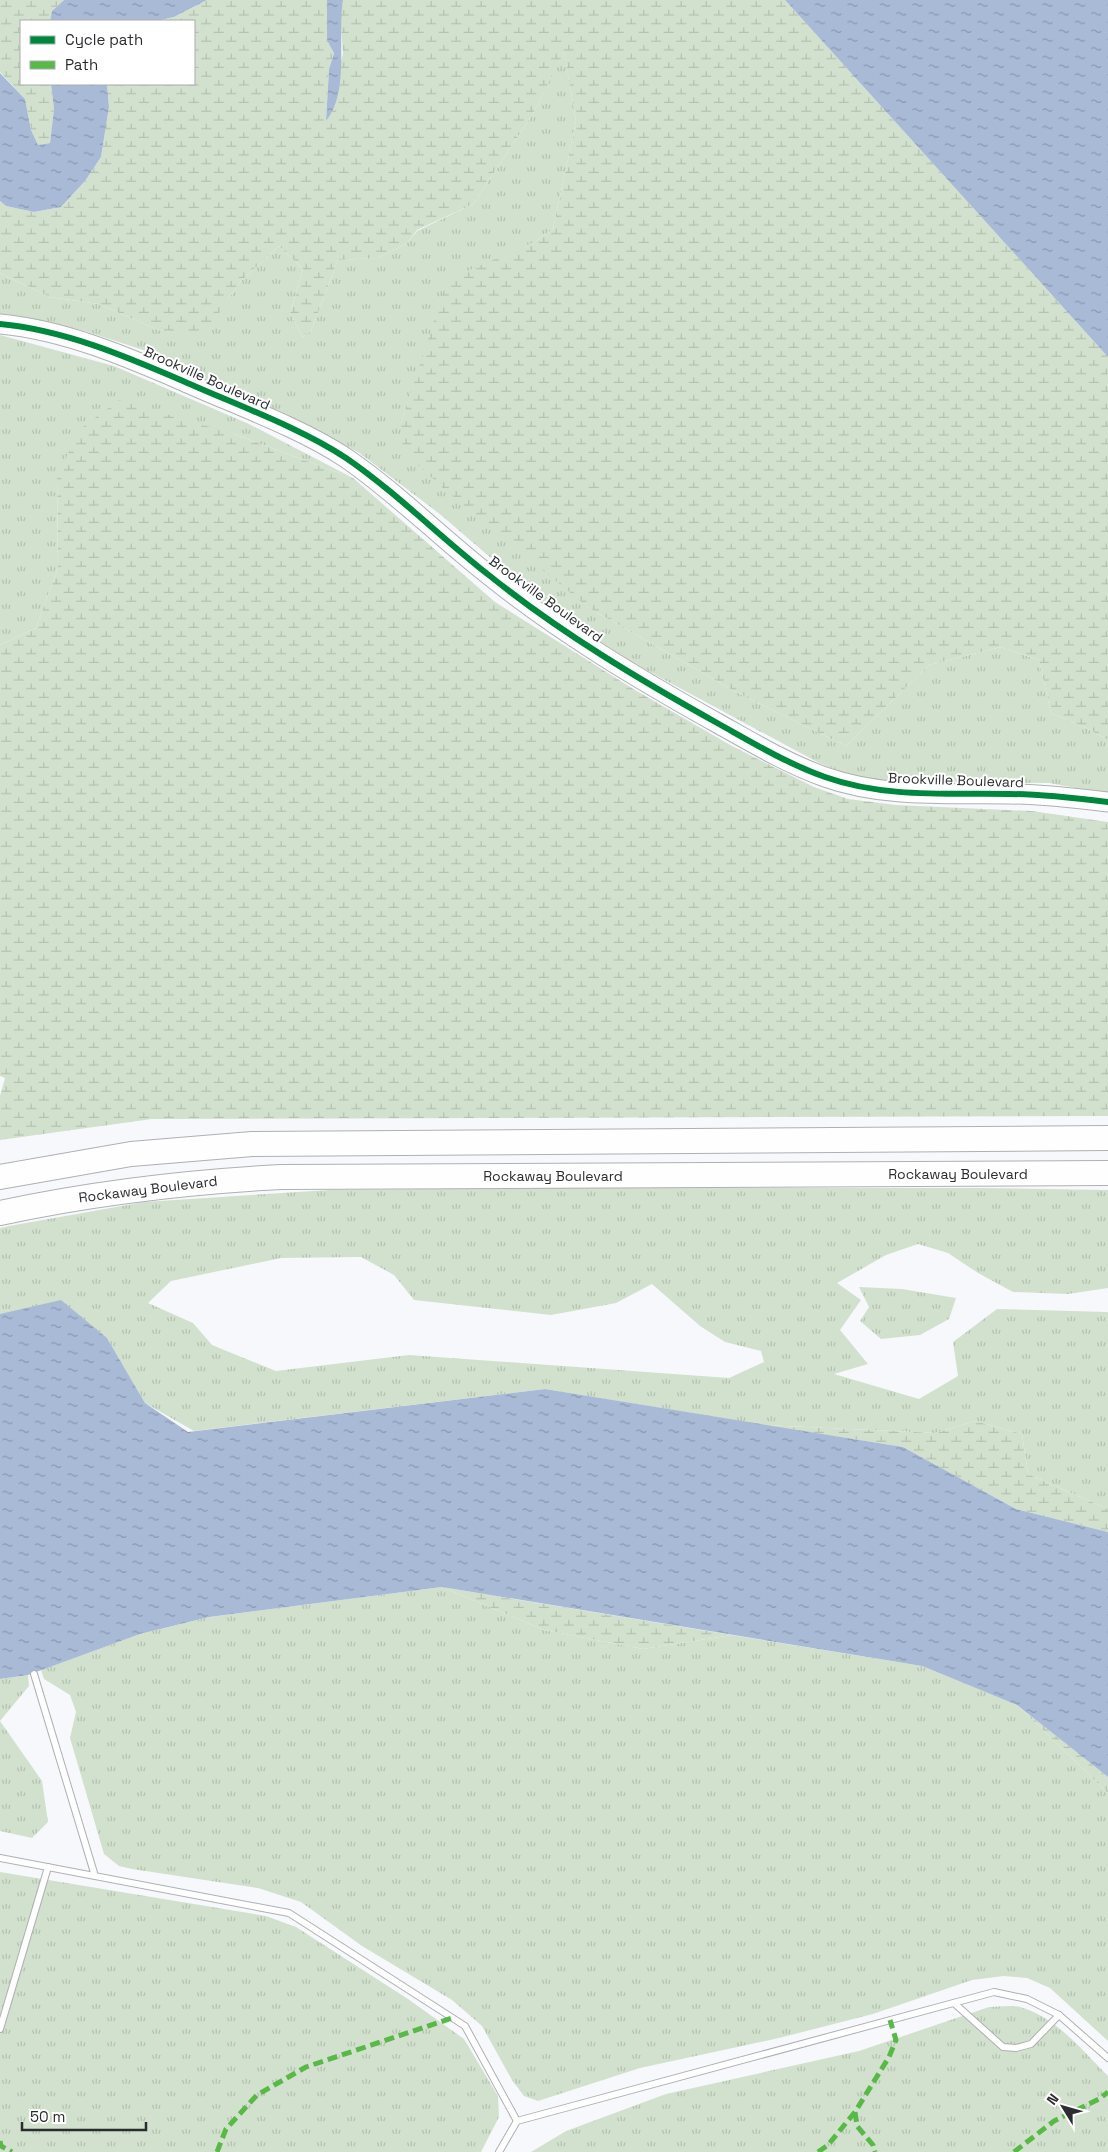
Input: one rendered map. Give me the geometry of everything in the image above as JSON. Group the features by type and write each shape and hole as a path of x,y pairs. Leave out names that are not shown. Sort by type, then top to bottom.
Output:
{"highway":[{"path":"0,1177 138,1153 252,1144 1108,1138"},
{"name":"Rockaway Boulevard","path":"0,1213 126,1190 201,1182 282,1177 1108,1173"}],"street":[{"name":"Brookville Boulevard","path":"0,324 64,336 127,356 301,434 344,457 390,491 489,576 630,674 781,757 817,774 850,785 898,794 1014,794 1108,802"}],"lane":[{"path":"34,1674 95,1876"},
{"path":"0,1858 288,1913 465,2026 517,2121"},
{"path":"0,2029 48,1867"},
{"path":"499,2152 517,2121 994,1992 1027,1999 1059,2015 1108,2058"},
{"path":"954,2003 1003,2047 1016,2048 1031,2044 1059,2015"}],"green space":[{"path":"0,0 64,0 52,11 50,20 20,20 20,85 51,85 54,109 50,143 38,145 31,130 25,99 0,72"},
{"path":"207,0 327,0 327,39 334,52 329,69 326,121 343,53 340,17 343,0 785,0 1108,357 1108,740 1051,713 1039,660 1001,647 929,665 846,746 736,692 589,608 444,489 403,451 401,423 447,280 536,241 553,229 576,121 564,52 534,112 473,204 417,230 406,244 377,258 338,260 311,331 303,337 290,313 303,269 279,246 240,282 203,337 158,330 99,304 50,297 0,273 0,201 6,206 34,212 61,207 85,181 101,157 109,107 107,85 195,85 195,20 160,20 174,17"},
{"path":"564,51 576,121 553,229 536,241 420,366 401,423 589,608 736,692 846,746 929,665 1001,647 1039,660 1051,713 1108,740 1108,794 1049,783 913,782 861,779 819,763 635,664 582,630 536,597 441,515 358,452 149,352 85,331 26,318 0,315 0,273 50,297 99,304 158,330 203,336 240,282 279,246 303,269 290,313 303,337 311,331 338,260 377,258 406,244 417,231 473,204 534,112"},
{"path":"0,335 114,366 249,424 353,478 234,434 57,477 58,568 36,628 0,645"},
{"path":"119,400 234,434 353,478 495,602 635,690 732,746 814,787 848,799 896,805 1032,811 1108,822 1108,1116 152,1119 0,1140 0,1096 5,1078 0,1076 0,645 36,628 58,568 57,477 79,430"},
{"path":"979,1188 1108,1190 1108,1288 1068,1294 1013,1292 978,1273 948,1253 918,1244 886,1255 837,1283 861,1300 840,1330 868,1364 834,1374 919,1399 958,1376 953,1342 997,1309 1108,1312 1108,1509 1028,1474 1022,1434 975,1421 935,1433 764,1425 545,1389 194,1431 145,1403 107,1338 0,1314 0,1228 144,1202 329,1190","holes":["361,1257 394,1275 414,1300 551,1315 616,1303 652,1284 700,1326 725,1342 761,1351 764,1362 729,1378 409,1355 276,1371 212,1345 193,1323 148,1303 171,1281 281,1258"]},
{"path":"859,1287 902,1289 956,1298 949,1319 920,1335 881,1339 860,1321 869,1307"},
{"path":"975,1421 1022,1434 1028,1474 1108,1509 1108,1532 1016,1509 903,1447 764,1425 935,1433"},
{"path":"442,1587 544,1630 643,1649 732,1635 922,1666 1017,1705 1108,1793 1108,2041 1050,1988 1027,1978 1004,1976 972,1980 873,2014 779,2038 640,2068 538,2101 524,2096 512,2080 482,2026 452,2000 362,1946 301,1902 258,1888 119,1866 104,1854 70,1738 76,1712 70,1695 44,1679 41,1670 140,1634 209,1617"},
{"path":"442,1587 732,1635 643,1649 544,1630"},
{"path":"28,1675 29,1686 0,1721 0,1679"},
{"path":"1017,1705 1108,1777 1108,1793"},
{"path":"0,1721 42,1781 48,1822 32,1838 0,1831"},
{"path":"0,1872 266,1916 296,1927 408,1999 464,2039 498,2096 499,2117 481,2152 0,2152"},
{"path":"989,2007 1020,2007 1045,2018 1079,2046 1108,2076 1108,2152 531,2152 566,2131 666,2094 859,2051"}],"water":[{"path":"64,0 207,0 174,17 160,20 50,20 52,11"},
{"path":"327,0 343,0 338,95 326,121 329,69 334,53 327,40"},
{"path":"785,0 1108,0 1108,357"},
{"path":"0,73 25,99 31,130 38,145 50,143 54,109 51,85 107,85 109,107 101,157 85,181 61,207 34,212 6,206 0,201"},
{"path":"61,1300 107,1338 145,1403 188,1432 545,1389 903,1447 1016,1509 1108,1532 1108,1777 1017,1705 922,1666 442,1587 209,1617 140,1634 28,1675 0,1679 0,1314"}],"marked path":[{"path":"217,2152 226,2129 257,2095 306,2067 452,2018"},
{"path":"818,2152 828,2145 855,2112 889,2057 896,2040 890,2020"},
{"path":"1014,2152 1054,2121 1099,2099 1108,2092"},
{"path":"855,2112 857,2126 873,2145 875,2152"},
{"path":"0,2141 1,2146 12,2152"}],"cycle path":[{"path":"0,324 47,332 94,345 266,416 328,447 365,472 490,576 545,617 602,655 660,690 784,760 847,784 893,791 939,794 1034,795 1108,802"}]}
